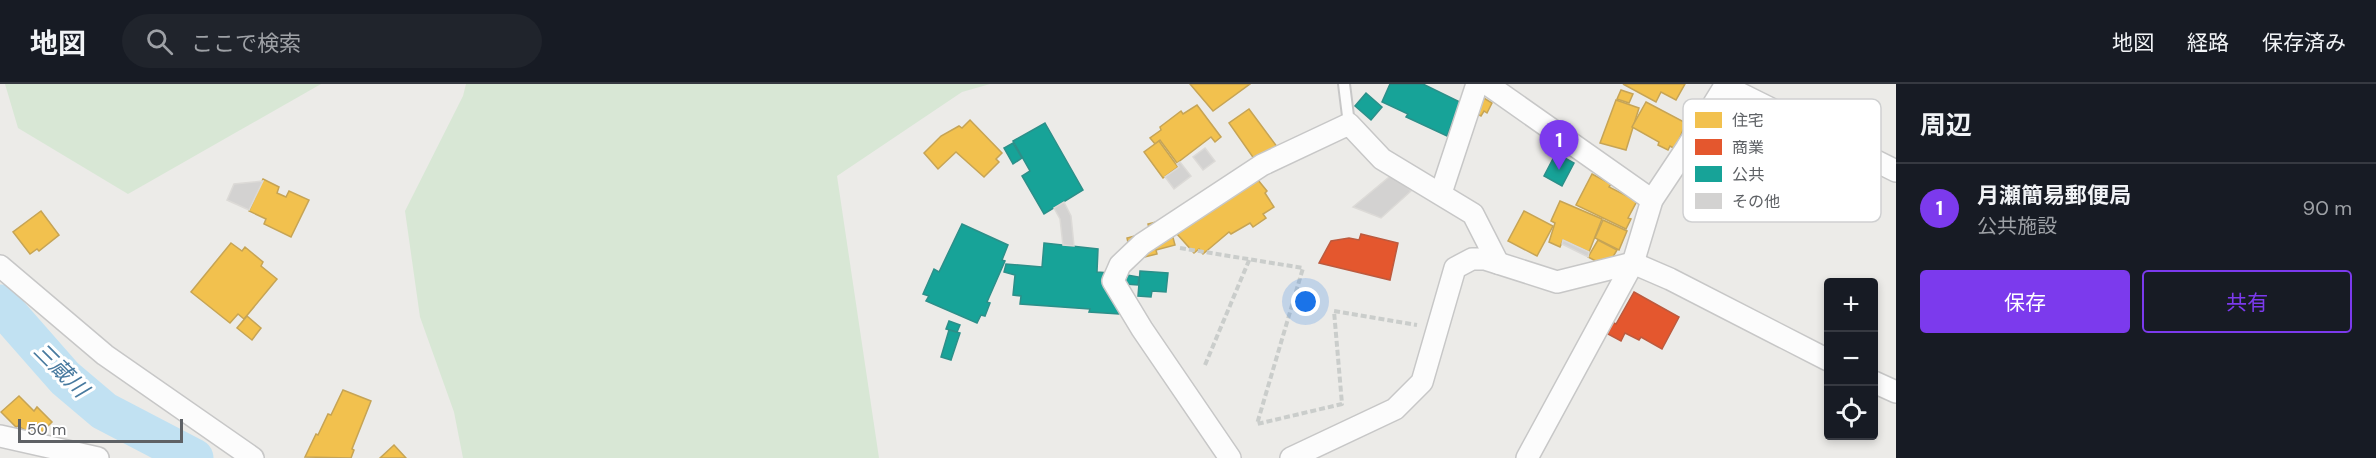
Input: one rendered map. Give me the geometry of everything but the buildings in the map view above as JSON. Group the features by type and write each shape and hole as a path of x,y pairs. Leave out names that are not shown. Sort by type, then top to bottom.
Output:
{"street":[{"path":"1441,193 1477,84"},
{"path":"1487,84 1652,200"},
{"path":"1716,99 1725,85 1753,99"},
{"path":"1230,458 1142,329 1113,281 1120,265 1142,244 1262,165 1349,124 1382,159 1473,214 1498,263"},
{"path":"1527,458 1633,263 1652,200 1683,151"},
{"path":"1881,163 1896,171"},
{"path":"1291,458 1395,410 1422,382 1455,268 1472,259 1498,263 1557,282 1633,263 1670,279 1824,358"},
{"path":"0,266 105,355 253,458"},
{"path":"1878,384 1896,392"},
{"path":"0,436 98,458"}],"lane":[{"path":"1344,84 1349,124"}],"path":[{"path":"1180,248 1303,268 1257,424 1342,404 1334,311 1421,326"},
{"path":"1204,365 1250,258"}],"green space":[{"path":"5,84 321,84 128,194 18,128"},
{"path":"466,84 990,84 962,92 837,176 879,458 463,458 454,412 420,317 405,211 463,96"}],"waterway":[{"name":"三蔵川","path":"0,304 65,378 104,411 194,458"}],"place":[{"name":"月瀬簡易郵便局","path":"1559,170"}]}
